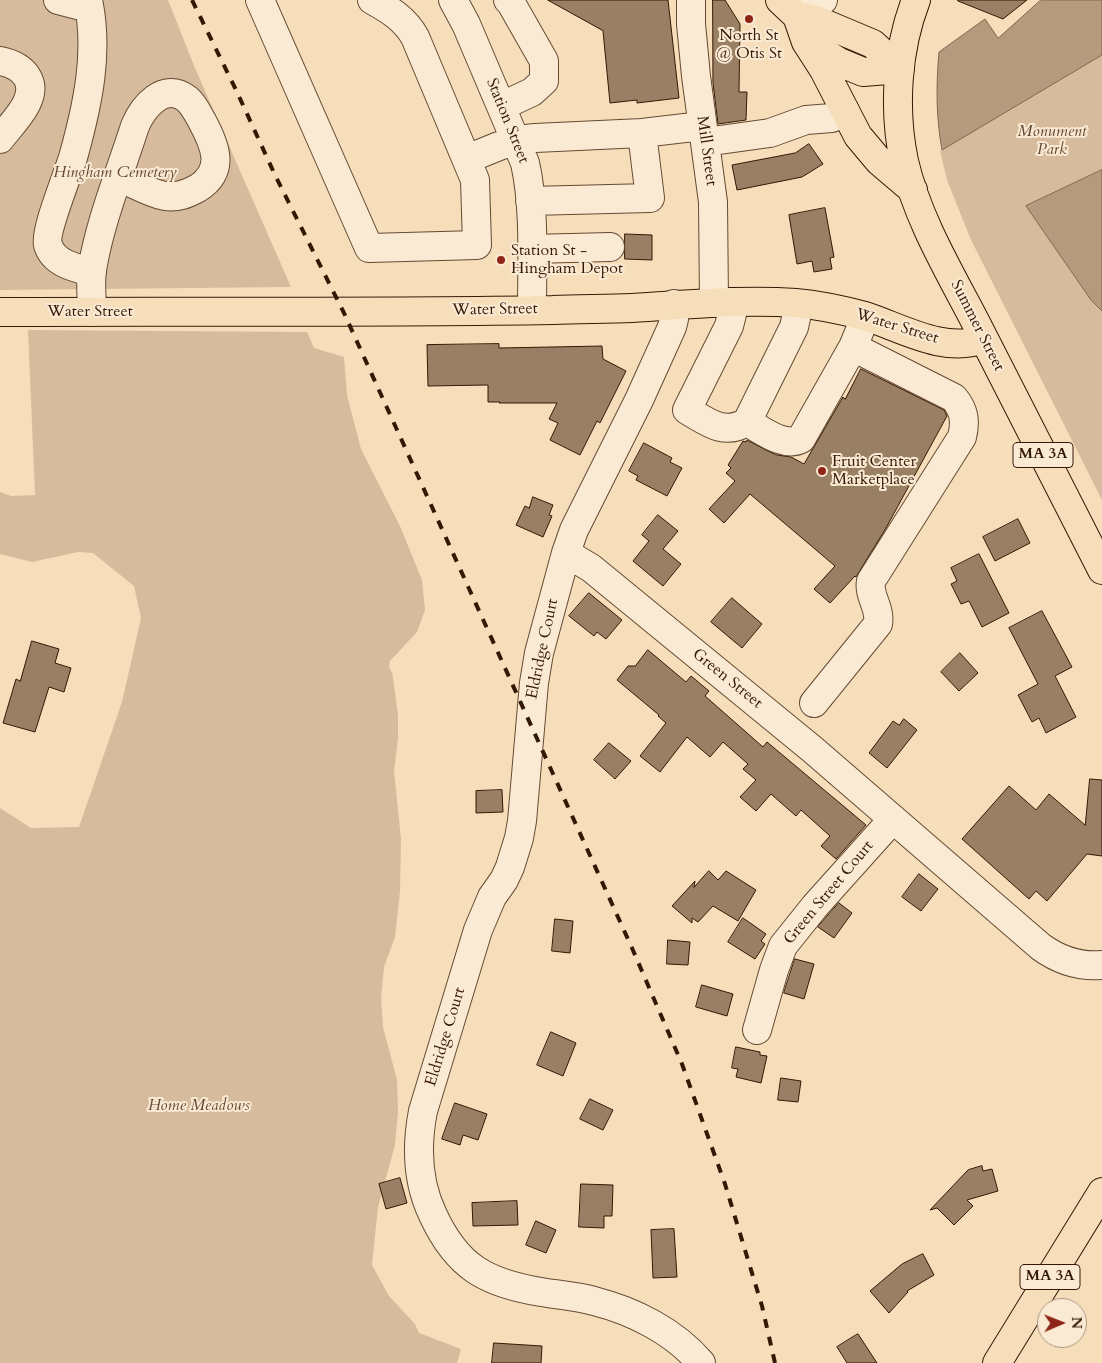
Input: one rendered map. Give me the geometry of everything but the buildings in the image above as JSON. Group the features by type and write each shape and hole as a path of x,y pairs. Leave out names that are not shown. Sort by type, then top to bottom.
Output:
{"main road":[{"name":"MA 3A","path":"900,69 908,25 916,0"},
{"path":"789,8 858,136 879,161 913,190"},
{"path":"789,8 873,44 900,69"},
{"path":"806,42 839,62 863,72 900,69"},
{"name":"Summer Street","path":"900,69 898,111 901,140 904,161 913,190 937,247 1102,570"},
{"name":"Water Street","path":"0,312 344,313 633,308 723,302 800,304 825,307 864,316 941,342 964,344 984,339"},
{"name":"MA 3A","path":"997,1363 1102,1192"}],"street":[{"path":"58,0 88,4 93,36 93,63 87,100 74,155 50,224 48,237 51,250 60,261 92,272"},
{"path":"260,0 369,248 477,245 475,180 467,159 413,33 399,16 372,0"},
{"name":"Station Street","path":"454,0 517,140 528,175 532,310"},
{"path":"502,106 532,92 544,81 544,61 508,0"},
{"name":"Mill Street","path":"691,0 692,33 703,134 713,202 723,302 732,314 729,326 687,410 714,426 722,428 739,426 747,422"},
{"path":"789,8 823,0"},
{"path":"0,61 9,63 25,74 31,86 31,91 27,103 0,138"},
{"path":"467,159 517,140 642,134 770,133 806,120 832,118 845,112"},
{"path":"530,201 650,198 642,134"},
{"path":"92,312 92,272 98,244 119,177"},
{"path":"531,249 610,247"},
{"path":"566,553 574,530 639,400 672,327 674,304"},
{"path":"800,304 794,328 747,422 783,440 796,441 801,438 853,347 864,316"},
{"path":"814,703 878,624 879,613 871,592 871,581 962,436 965,426 961,406 954,398 853,347"},
{"name":"Green Street","path":"566,553 598,574 812,749 1041,947 1068,962 1102,965"},
{"name":"Eldridge Court","path":"566,553 539,653 534,683 519,838 510,867 504,880 492,897 478,930 423,1111 419,1145 420,1178 431,1211 442,1234 457,1256 472,1268 501,1283 523,1289 592,1300 631,1313 683,1345 700,1363"},
{"name":"Green Street Court","path":"757,1030 779,954 787,940 814,906 893,818"}],"green space":[{"name":"Hingham Cemetery","path":"0,0 168,0 195,68 291,287 0,290"},
{"name":"Monument Park","path":"1102,55 1102,170 1027,207 1091,300 1102,311 1102,500 971,240 947,180 940,151"},
{"name":"Home Meadows","path":"28,330 307,332 314,348 344,357 347,395 361,449 400,526 422,580 425,610 417,632 390,661 389,668 392,672 398,715 398,738 394,771 401,839 400,891 395,937 384,967 381,998 383,1027 397,1080 398,1112 395,1145 378,1207 372,1265 389,1296 415,1324 419,1333 461,1349 457,1363 0,1363 0,808 31,828 79,827 122,702 141,618 134,586 93,553 78,552 32,562 0,554 0,492 11,496 35,495"}],"shaded area":[{"path":"1041,0 1102,0 1102,55 942,150 937,101 939,52 985,19 998,38"},
{"path":"1102,170 1102,311 1091,300 1026,206"}],"railway":[{"path":"192,0 275,175 344,313 632,948 682,1064 725,1184 762,1306 775,1363"}],"place":[{"name":"North St @ Otis St","path":"749,19"},
{"name":"Station St - Hingham Depot","path":"501,260"},
{"name":"Fruit Center Marketplace","path":"822,471"}]}
